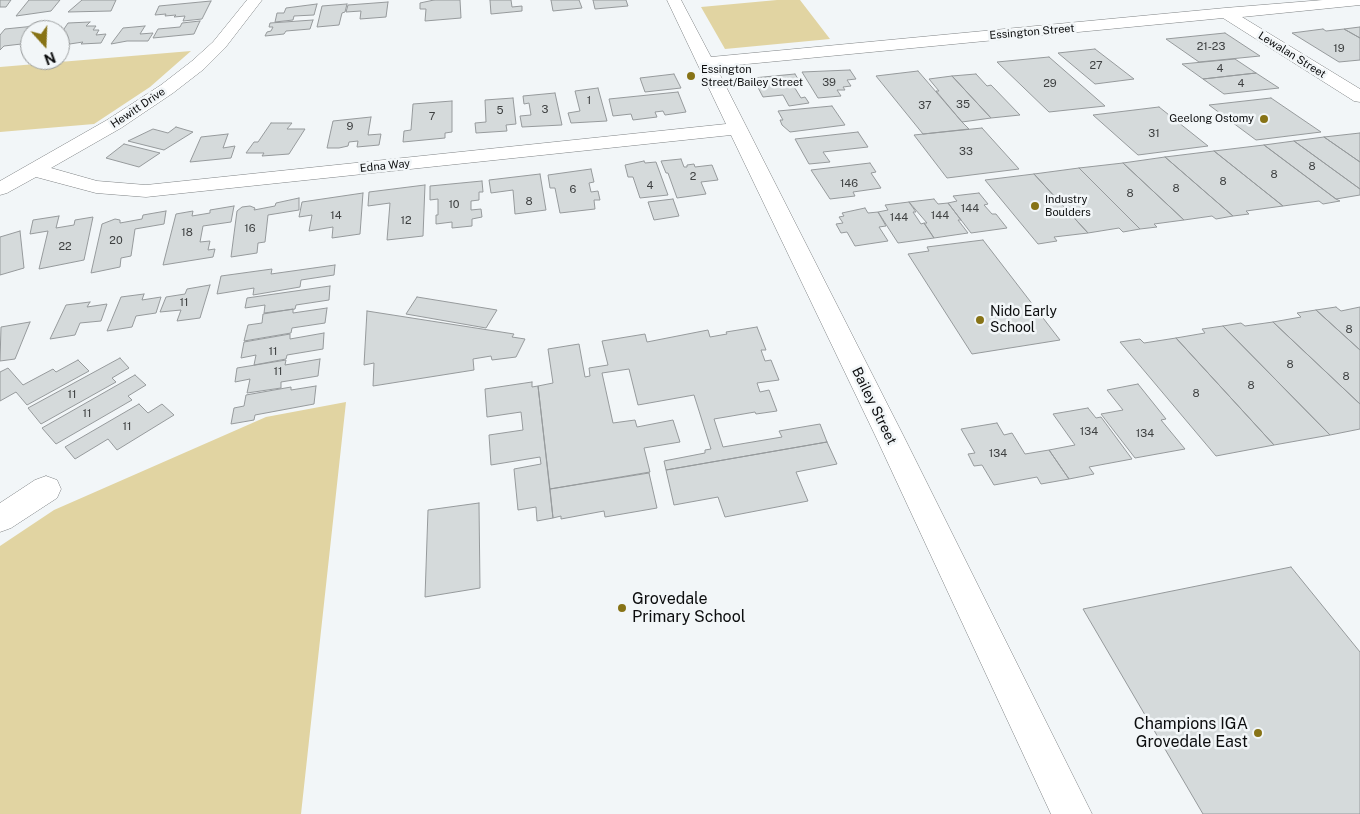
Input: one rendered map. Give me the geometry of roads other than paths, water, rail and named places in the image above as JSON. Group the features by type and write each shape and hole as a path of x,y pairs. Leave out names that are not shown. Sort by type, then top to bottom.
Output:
{"street":[{"name":"Hewitt Drive","path":"0,189 146,104 198,65 241,21 256,0"},
{"name":"Bailey Street","path":"674,0 1072,814"},
{"name":"Essington Street","path":"705,63 1360,1"},
{"name":"Lewalan Street","path":"1225,13 1360,97"},
{"name":"Edna Way","path":"34,170 96,188 146,191 737,129"},
{"path":"0,519 46,489"}],"place":[{"name":"Essington Street/Bailey Street","path":"691,76"},
{"name":"Geelong Ostomy","path":"1264,119"},
{"name":"Industry Boulders","path":"1035,206"},
{"name":"Nido Early School","path":"980,320"},
{"name":"Grovedale Primary School","path":"622,608"},
{"name":"Champions IGA Grovedale East","path":"1258,733"}]}
